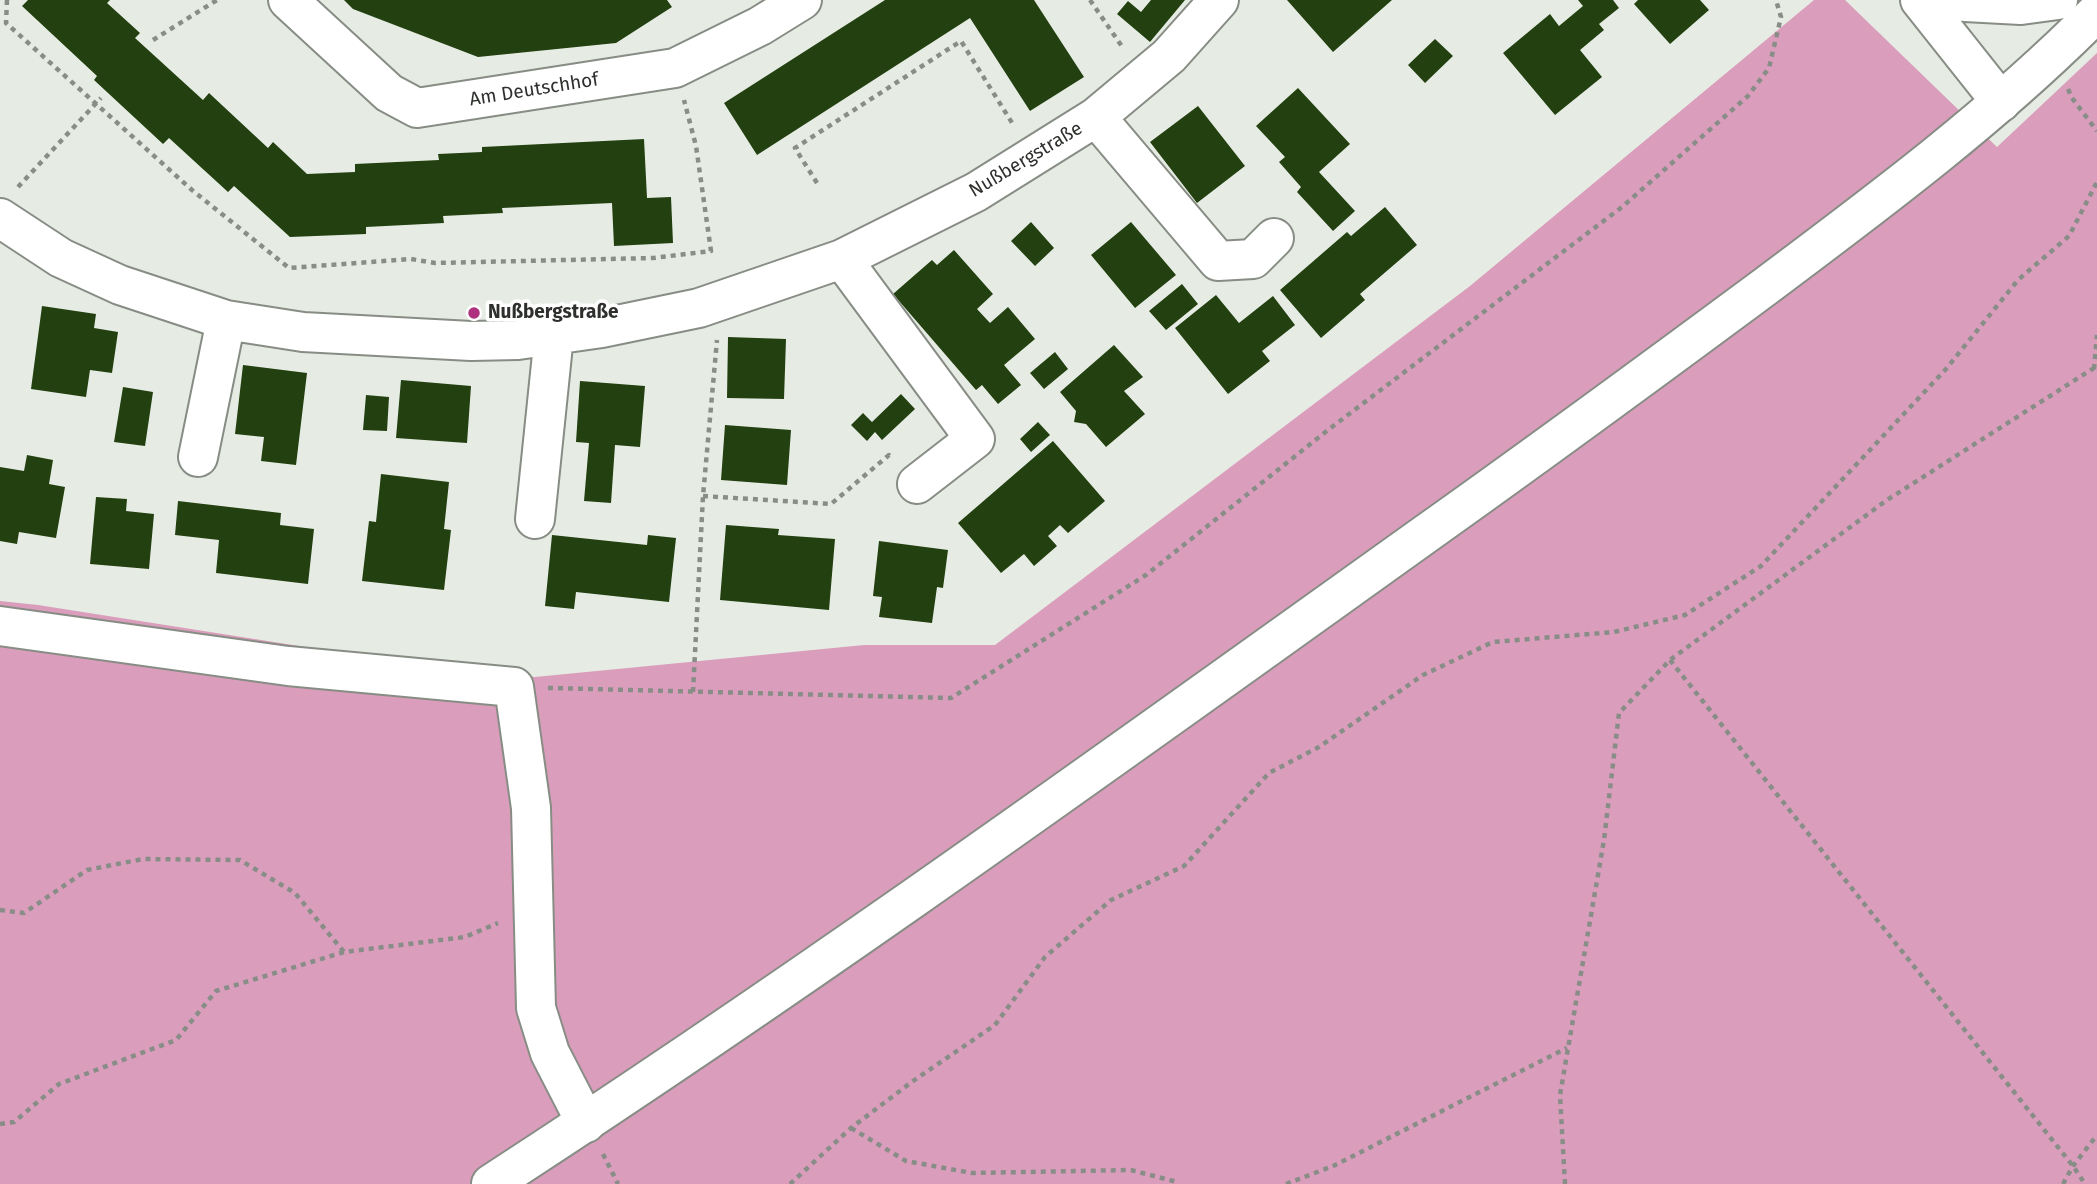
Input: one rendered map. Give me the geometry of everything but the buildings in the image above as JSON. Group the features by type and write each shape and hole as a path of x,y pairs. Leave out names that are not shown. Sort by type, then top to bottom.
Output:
{"street":[{"name":"Am Deutschhof","path":"288,0 390,93 417,108 676,68 760,26 802,0"},
{"name":"Nußbergstraße","path":"5,208 61,258 120,285 226,320 303,332 396,339 506,340 554,335 699,307 842,259 976,192 1096,117 1169,56 1219,0"},
{"path":"1920,0 2001,102"},
{"path":"1961,0 2021,5 2058,0"},
{"path":"491,1184 586,1123 875,926 1500,481 1858,217 2001,102 2097,12"},
{"name":"Nußbergstraße","path":"1096,117 1218,261 1253,258 1274,239"},
{"path":"842,259 975,439 917,484"},
{"path":"198,457 226,320"},
{"path":"535,519 554,335"},
{"path":"0,625 288,666 514,687 531,808 536,1008 550,1053 586,1123"}],"path":[{"path":"7,0 6,23 192,190 289,268 411,259 435,263 653,258 711,251 696,146 676,68"},
{"path":"153,40 217,0"},
{"path":"1090,0 1144,79"},
{"path":"514,687 951,698 1146,575 1328,430 1622,208 1748,96 1769,68 1781,17 1776,0"},
{"path":"817,183 794,148 961,41 1033,157"},
{"path":"5,208 101,98"},
{"path":"2072,98 2097,131"},
{"path":"790,1184 851,1128 913,1081 995,1025 1045,957 1111,900 1184,866 1269,773 1319,747 1423,675 1493,642 1614,632 1685,615 1761,566 1946,369 2018,280 2069,236 2097,182"},
{"path":"693,692 703,496 720,300"},
{"path":"1565,1184 1560,1095 1604,840 1619,713 1670,660 1887,500 2096,368 2097,335"},
{"path":"703,496 831,504 889,455 917,484"},
{"path":"1670,660 2085,1184"},
{"path":"0,910 24,914 87,870 143,859 240,860 295,893 344,952"},
{"path":"0,1124 13,1122 59,1084 176,1040 216,992 344,952 465,937 534,908"},
{"path":"1286,1184 1333,1166 1568,1048"},
{"path":"851,1128 906,1161 971,1173 1131,1170 1178,1184"},
{"path":"2063,1184 2097,1135"}],"shaded area":[{"path":"1814,0 1845,0 1997,147 2097,53 2097,1184 0,1184 0,601 395,661 535,677 864,645 995,645 1470,286"}],"place":[{"name":"Nußbergstraße","path":"474,313"}]}
